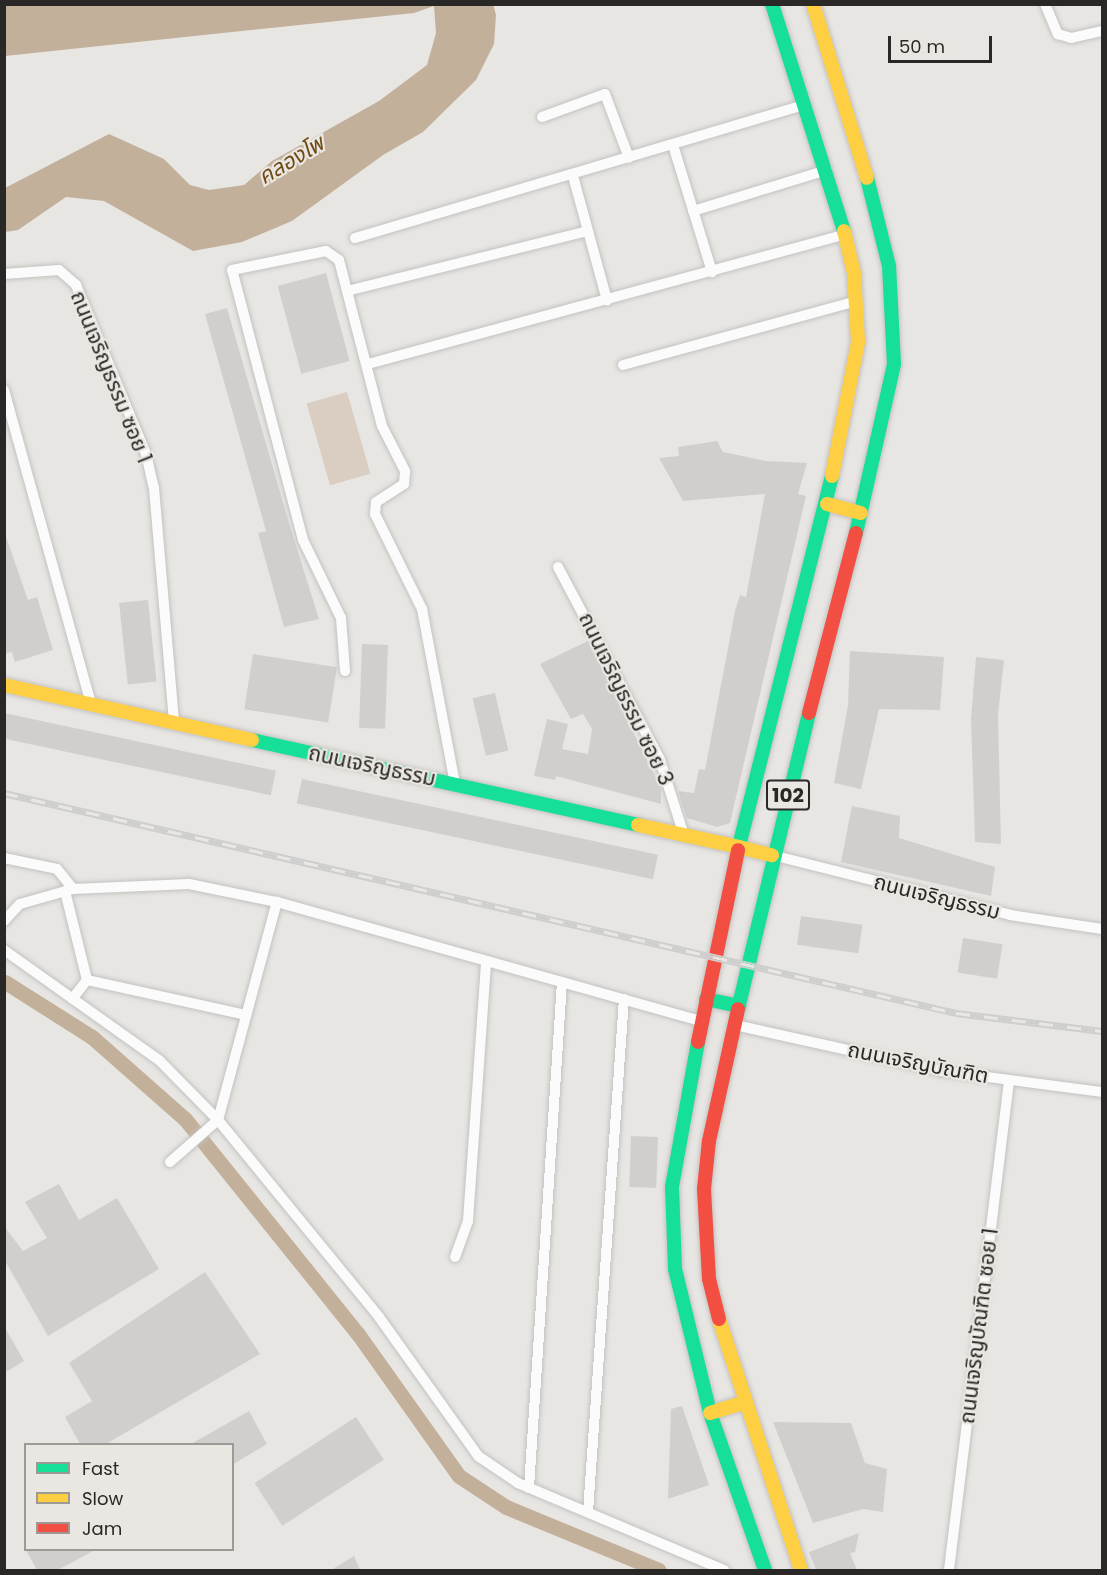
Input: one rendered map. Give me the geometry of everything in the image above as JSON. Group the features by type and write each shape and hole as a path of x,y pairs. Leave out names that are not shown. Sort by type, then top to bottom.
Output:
{"main road":[{"name":"102","path":"765,1570 710,1413 682,1310 672,1236 677,1142 701,1021 739,847 827,504 854,365 857,301 845,234 827,170 772,4"},
{"name":"102","path":"801,1570 743,1403 709,1279 705,1223 708,1141 772,855 888,401 894,318 877,209 813,4"},
{"path":"827,504 861,513"},
{"name":"ถนนเจริญธรรม","path":"4,685 772,855"},
{"path":"706,999 739,1006"},
{"path":"710,1413 743,1403"}],"street":[{"path":"1045,4 1058,34 1071,38 1102,31"},
{"path":"542,117 605,94 629,158"},
{"path":"355,238 573,176 805,105"},
{"path":"673,145 712,272"},
{"path":"693,210 827,170"},
{"path":"573,176 607,300"},
{"path":"347,291 588,231"},
{"path":"368,364 845,234"},
{"path":"345,671 341,618 303,540 232,270 326,251 339,260 368,364 382,426 405,471 404,484 376,502 375,514 422,609 455,784"},
{"name":"ถนนเจริญธรรม ซอย 1","path":"4,274 59,270 76,285 146,454 154,488 174,722"},
{"path":"623,365 857,301"},
{"path":"4,390 92,704"},
{"name":"ถนนเจริญธรรม ซอย 3","path":"558,567 660,760 684,835"},
{"name":"ถนนเจริญธรรม","path":"772,855 1010,915 1102,929"},
{"path":"4,858 57,869 69,890 87,980 72,999"},
{"path":"4,921 20,904 69,890 189,884 277,903 701,1021"},
{"path":"170,1162 218,1120 277,903"},
{"path":"4,950 160,1061 218,1120 379,1317 478,1456 529,1488 724,1570"},
{"path":"455,1257 468,1221 486,961"},
{"path":"87,980 246,1015"},
{"path":"529,1488 562,982"},
{"path":"588,1512 624,999"},
{"name":"ถนนเจริญบัณฑิต","path":"735,1024 1009,1081 1102,1092"},
{"name":"ถนนเจริญบัณฑิต ซอย 1","path":"949,1570 1009,1081"}],"shaded area":[{"path":"347,392 370,474 330,485 307,404"}],"water":[{"name":"คลองโพ","path":"5,4 493,4 496,15 494,44 476,80 423,132 383,155 292,221 242,242 193,251 104,201 66,197 18,230 5,232 5,188 109,134 164,159 190,185 209,190 244,185 272,161 379,101 427,65 436,33 434,6 414,13 5,56"}],"building":[{"path":"326,273 350,361 301,374 278,286"},
{"path":"227,308 319,619 284,627 258,533 266,531 205,314"},
{"path":"717,441 723,452 766,461 807,463 798,494 806,496 730,823 717,827 687,818 678,791 694,793 699,769 705,770 735,611 740,595 746,597 765,494 683,501 659,458 679,456 678,447"},
{"path":"4,531 28,600 37,597 53,650 15,662 12,652 4,654"},
{"path":"148,600 157,682 128,685 119,603"},
{"path":"588,641 661,788 661,804 556,776 555,780 534,776 547,719 568,724 562,749 588,754 592,729 583,714 571,719 540,664"},
{"path":"362,644 388,645 385,729 359,728"},
{"path":"850,651 944,657 940,710 879,709 861,789 834,783 848,705"},
{"path":"253,654 337,667 328,723 244,709"},
{"path":"976,657 1004,660 998,715 1001,844 975,842 971,719"},
{"path":"495,693 508,750 486,756 473,698"},
{"path":"4,713 276,771 271,795 4,739"},
{"path":"302,779 658,855 653,879 297,803"},
{"path":"852,806 900,816 899,838 995,867 991,896 841,862"},
{"path":"801,916 862,925 858,953 797,945"},
{"path":"963,938 1003,944 997,979 958,973"},
{"path":"631,1136 658,1137 656,1188 629,1187"},
{"path":"59,1184 79,1220 117,1198 159,1269 48,1336 4,1259 4,1226 23,1251 47,1238 25,1202"},
{"path":"205,1272 260,1354 108,1443 79,1443 65,1417 92,1401 69,1363"},
{"path":"4,1326 24,1361 4,1373"},
{"path":"682,1406 709,1485 668,1499 671,1409"},
{"path":"249,1411 267,1444 234,1464 234,1443 193,1443"},
{"path":"356,1417 384,1460 282,1526 255,1483"},
{"path":"773,1422 851,1423 865,1463 887,1469 883,1512 863,1509 813,1523"},
{"path":"859,1533 855,1552 850,1553 857,1570 816,1570 809,1552"},
{"path":"27,1551 93,1551 58,1570 37,1570"},
{"path":"354,1556 360,1570 331,1570"}],"waterway":[{"path":"5,982 92,1037 185,1119 358,1334 459,1476 506,1507 659,1570"}],"railway":[{"path":"4,793 956,1013 1102,1031"}],"traffic: fast":[{"path":"772,4 844,231"},
{"path":"856,533 894,364 889,266 867,178"},
{"path":"738,850 832,476"},
{"path":"738,1009 809,713"},
{"path":"252,740 638,825"},
{"path":"706,999 739,1006"},
{"path":"698,1042 672,1187 675,1269 710,1413 765,1570"}],"traffic: slow":[{"path":"813,4 867,178"},
{"path":"832,476 858,342 854,273 844,231"},
{"path":"827,504 861,513"},
{"path":"4,685 252,740"},
{"path":"638,825 739,847"},
{"path":"739,847 772,855"},
{"path":"719,1319 801,1570"},
{"path":"710,1413 743,1403"}],"traffic: jam":[{"path":"809,713 856,533"},
{"path":"698,1042 738,850"},
{"path":"719,1319 709,1279 704,1189 709,1141 738,1009"}]}
